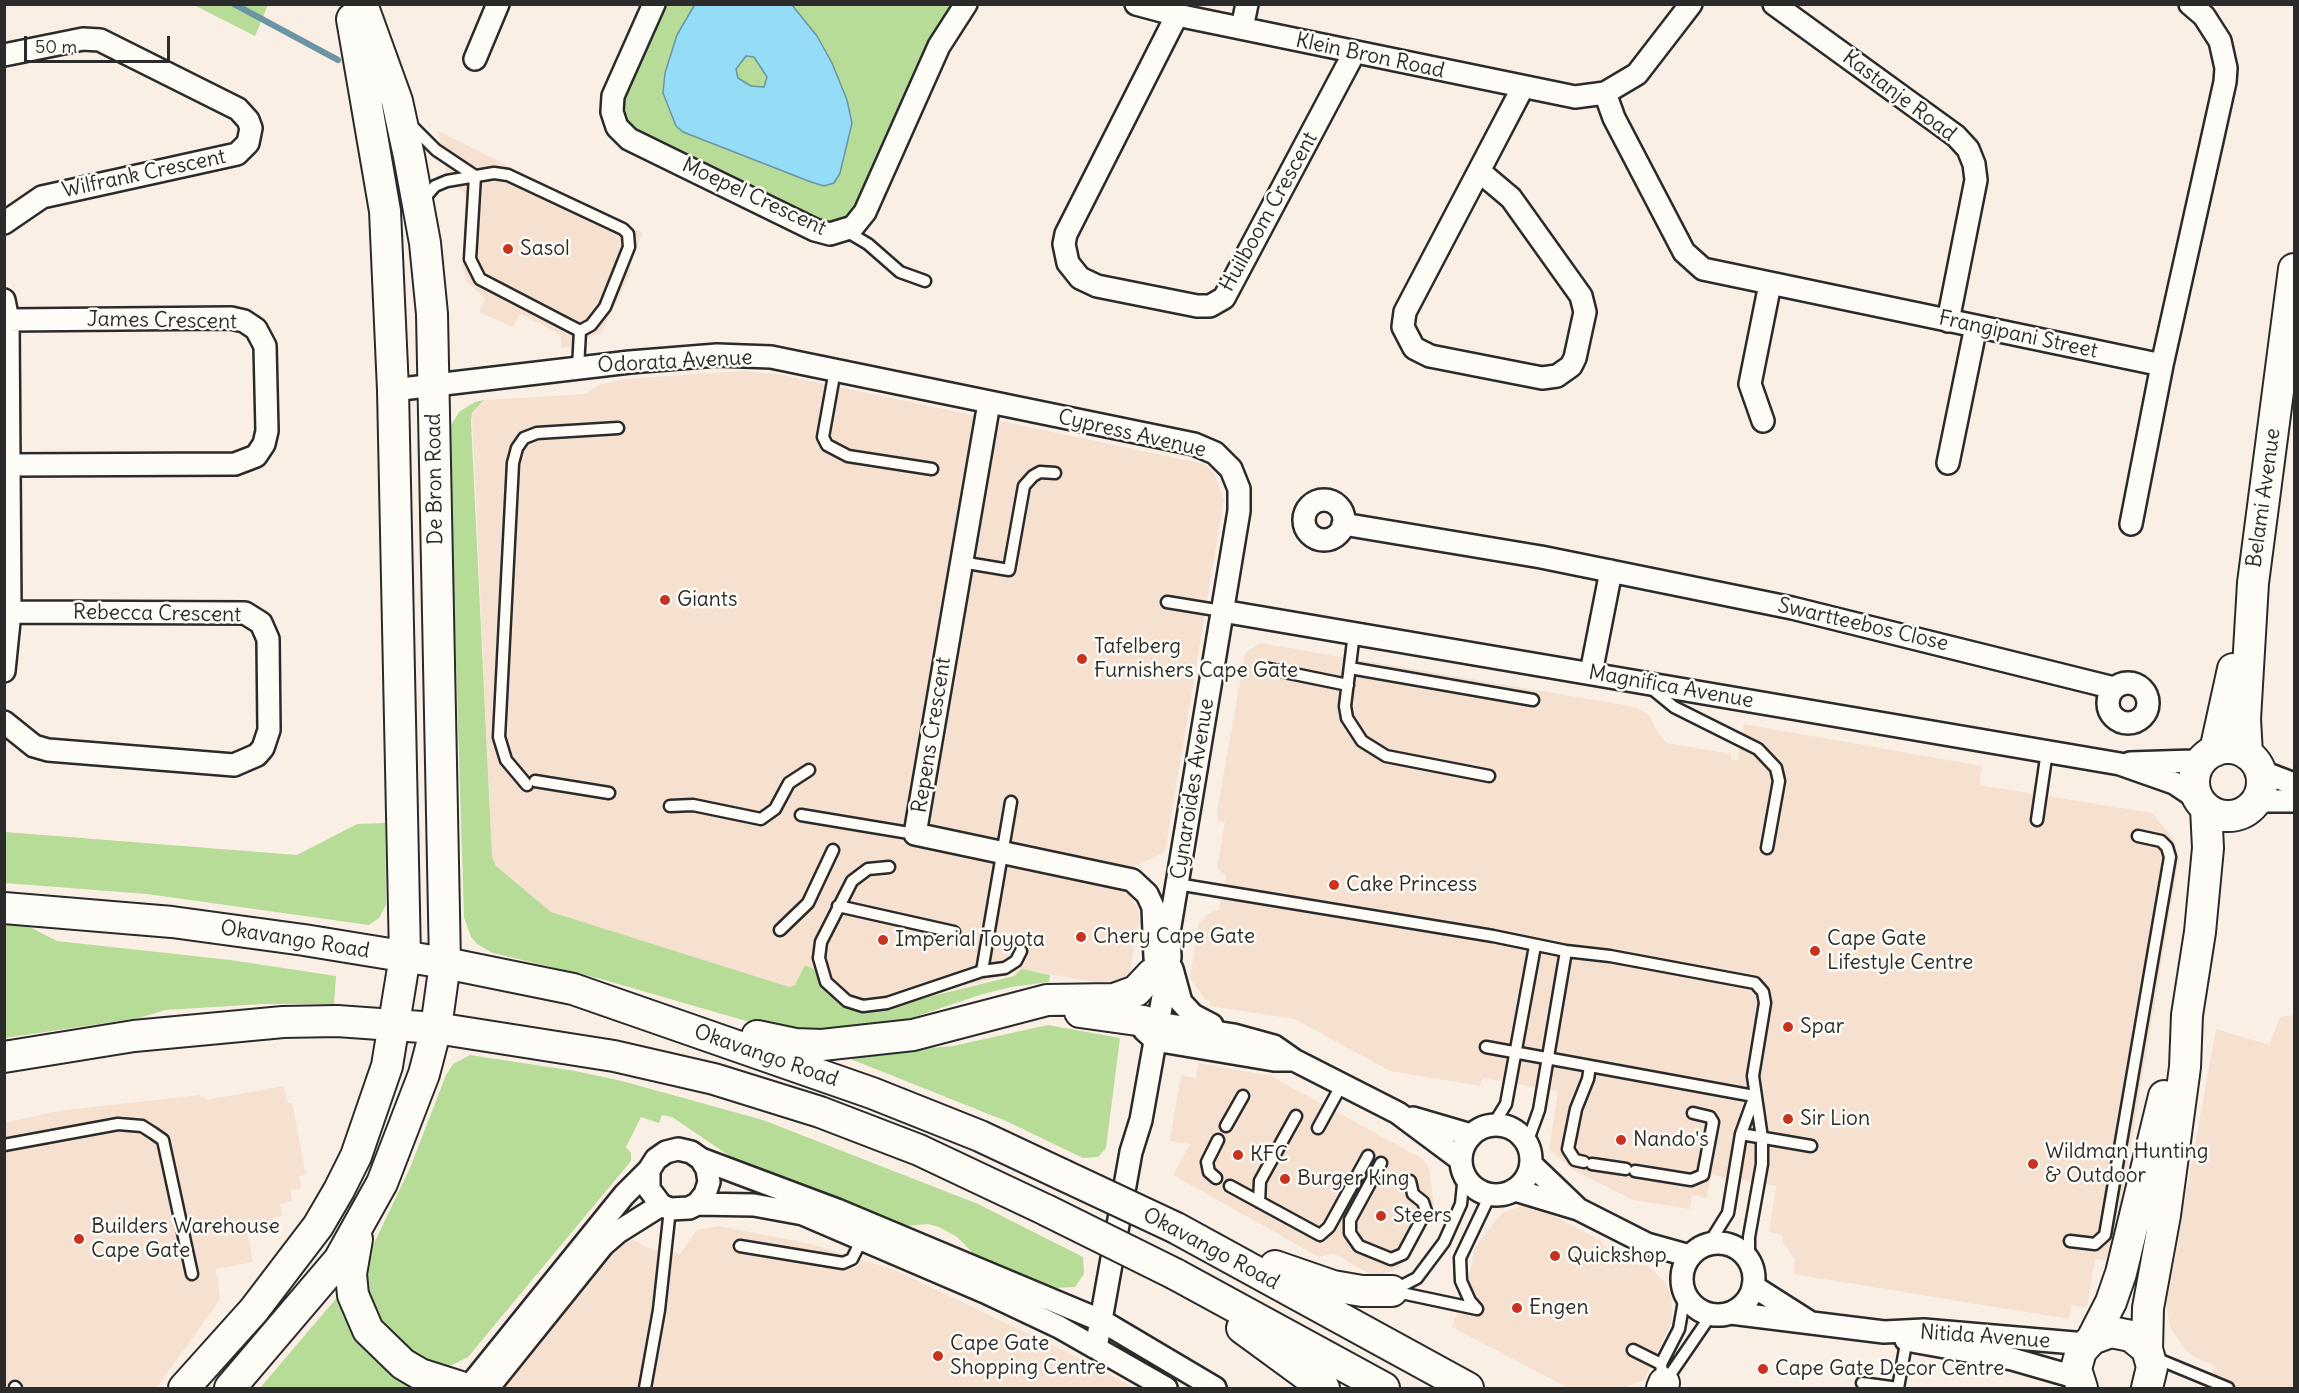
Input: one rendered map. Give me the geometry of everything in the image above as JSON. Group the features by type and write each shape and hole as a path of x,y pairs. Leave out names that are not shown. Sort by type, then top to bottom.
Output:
{"street":[{"name":"De Bron Road","path":"184,1389 254,1310 318,1226 356,1156 387,1066 396,1024 405,956 393,390 385,211 349,4"},
{"name":"De Bron Road","path":"358,1230 382,1183 412,1112 436,1028 445,963 446,933 437,687 432,314 426,243 397,101 362,4"},
{"path":"475,58 498,4"},
{"name":"Moepel Crescent","path":"654,4 613,96 614,120 623,134 815,230 830,234 854,227 865,212 939,46 966,4"},
{"name":"Klein Bron Road","path":"1136,4 1354,53 1575,97 1605,93"},
{"path":"1242,28 1247,4"},
{"path":"1605,93 1627,82 1645,66 1691,4"},
{"name":"Kastanje Road","path":"1774,4 1956,136 1968,149 1974,164 1976,180 1948,321"},
{"path":"2131,524 2162,365 2226,68 2220,41 2213,27 2190,4"},
{"name":"Huilboom Crescent","path":"1177,15 1066,234 1064,244 1068,263 1080,278 1097,286 1197,306 1210,306 1224,298 1354,53"},
{"name":"Wilfrank Crescent","path":"4,55 83,39 100,40 238,108 249,120 250,136 248,143 237,154 42,197 4,222"},
{"path":"1479,171 1511,198 1581,296 1585,312 1575,358 1570,366 1557,376 1542,378 1430,356 1414,348 1405,334 1405,312 1523,87"},
{"name":"Frangipani Street","path":"1605,93 1614,118 1684,252 1703,269 2162,365"},
{"name":"Belami Avenue","path":"2253,762 2245,718 2253,583 2295,269"},
{"path":"1763,421 1750,384 1770,284"},
{"path":"4,671 10,612 6,310"},
{"name":"James Crescent","path":"6,310 231,318 244,321 260,334 265,346 267,431 264,444 256,456 235,464 9,465"},
{"path":"1948,463 1976,327"},
{"name":"Odorata Avenue","path":"393,390 578,368 717,355 771,357 989,403"},
{"name":"Repens Crescent","path":"989,403 915,834 1124,877 1140,885 1147,894 1155,916 1159,963"},
{"name":"Cypress Avenue","path":"989,403 1194,444 1215,453 1231,469 1239,489 1240,500 1222,611"},
{"name":"Swartteebos Close","path":"1344,524 1611,571 1803,610 2114,688"},
{"path":"1591,674 1611,571"},
{"name":"Belami Avenue","path":"2210,754 2253,583"},
{"name":"Magnifica Avenue","path":"1222,611 2120,764 2174,783 2202,804"},
{"name":"Cynaroides Avenue","path":"1096,1348 1131,1152 1128,1116 1150,1028 1159,963 1169,932 1222,611"},
{"name":"Rebecca Crescent","path":"4,722 34,746 48,750 234,765 257,755 263,748 269,730 268,639 261,623 245,613 10,612"},
{"path":"2147,1389 2151,1379 2148,1353 2148,1308 2165,1215 2185,1067 2187,1015 2200,932 2208,848 2202,804 2194,777 2210,754 2236,749 2253,762 2295,784"},
{"name":"Magnifica Avenue","path":"2120,764 2193,761 2210,754"},
{"path":"2200,932 2225,851 2260,790 2253,762"},
{"path":"2202,804 2217,814 2229,816 2264,801 2295,801"},
{"name":"Okavango Road","path":"4,908 172,922 405,956 573,990 872,1093 980,1136 1185,1232 1468,1389"},
{"path":"573,990 771,1040 809,1045 848,1044 913,1035 1047,1000 1114,999 1136,991 1159,963 1187,1010 1199,1019 1234,1035 1274,1046 1294,1060 1398,1113 1471,1135"},
{"path":"1008,1011 1045,1009 1150,1028 1274,1060 1294,1060"},
{"path":"2079,1385 2078,1360 2111,1302 2121,1273 2172,1064 2187,1015"},
{"name":"Okavango Road","path":"4,1057 134,1036 284,1022 396,1024 436,1028 614,1056 725,1082 820,1112 919,1150 1175,1274 1384,1389"},
{"path":"1150,1028 1234,1035"},
{"path":"1398,1113 1462,1167 1475,1188 1490,1195 1503,1195 1515,1190 1526,1178 1529,1154"},
{"path":"1462,1167 1462,1150 1471,1135 1493,1125 1516,1131 1529,1154 1578,1209"},
{"path":"358,1230 351,1274 353,1295 368,1330 403,1364 420,1374 466,1389 656,1159 672,1150 691,1152 701,1159 837,1210 1102,1321 1215,1389"},
{"path":"697,1204 705,1194 709,1182 707,1169 701,1159"},
{"path":"649,1170 649,1189 665,1207 680,1210 697,1204 754,1205 786,1209 985,1292 1096,1348 1166,1389"},
{"path":"1515,1190 1578,1209 1686,1265"},
{"path":"488,1389 603,1245 618,1232 665,1207"},
{"path":"230,1389 314,1292 358,1230"},
{"path":"1185,1232 1320,1282 1362,1291 1392,1291"},
{"path":"1708,1245 1731,1246 1749,1262 1754,1274 1753,1286 1744,1304 1721,1314 1692,1305 1685,1296 1686,1265 1708,1245"},
{"name":"Nitida Avenue","path":"1753,1286 1811,1323"},
{"path":"1209,1293 1233,1321 1324,1389"},
{"name":"Nitida Avenue","path":"1721,1314 1907,1336 2012,1359 2079,1385"},
{"path":"2089,1341 2101,1334 2121,1332 2131,1336 2148,1353"},
{"name":"Nitida Avenue","path":"1907,1336 2089,1341"}],"lane":[{"path":"397,101 418,134 475,176"},
{"path":"419,206 435,186 494,173 522,180 628,234 629,248 605,307 591,325 580,331"},
{"path":"475,176 470,259 480,279 580,331"},
{"path":"845,231 868,244 900,272 925,280"},
{"path":"578,368 580,331"},
{"path":"835,370 823,437 827,445 848,456 932,469"},
{"path":"609,793 531,783 506,760 499,737 513,463 517,448 524,438 537,433 618,428"},
{"path":"961,562 1010,570 1024,486 1040,472 1055,473"},
{"path":"1167,602 1222,611"},
{"path":"1354,633 1345,706 1347,718 1362,741 1386,756 1489,776"},
{"path":"1260,667 1348,685"},
{"path":"1350,668 1533,700"},
{"path":"1645,683 1674,707 1758,749 1776,768 1779,781 1767,848"},
{"path":"2037,820 2047,751"},
{"path":"670,806 693,805 761,819 775,808 789,783 808,770"},
{"path":"982,971 1011,802"},
{"path":"801,815 915,834"},
{"path":"2070,1241 2095,1244 2105,1235 2168,869 2169,852 2164,844 2138,836"},
{"path":"780,930 808,903 833,850"},
{"path":"889,867 878,867 860,873 852,881 824,934 819,958 826,981 847,1001 863,1006 887,1003 982,971 1012,965 1021,951"},
{"path":"1177,884 1483,934 1535,946 1610,956 1755,983 1764,997 1753,1076 1754,1096 1762,1138 1762,1164 1749,1237 1749,1262"},
{"path":"838,906 954,932"},
{"path":"1493,1125 1506,1104 1535,946"},
{"path":"1529,1154 1539,1110 1566,951"},
{"path":"1486,1047 1754,1096"},
{"path":"1590,1066 1588,1079 1576,1109 1568,1149 1575,1160 1691,1180 1703,1175 1713,1122 1710,1117 1693,1113"},
{"path":"1318,1128 1342,1084"},
{"path":"1226,1126 1243,1096"},
{"path":"1708,1245 1728,1213 1741,1134 1754,1096"},
{"path":"1259,1202 1260,1181 1296,1116"},
{"path":"4,1145 118,1124 142,1126 153,1133 163,1140 192,1274"},
{"path":"1741,1134 1811,1146"},
{"path":"1216,1178 1209,1172 1207,1162 1218,1140"},
{"path":"1230,1186 1315,1233 1325,1233 1368,1156"},
{"path":"1381,1163 1350,1220 1350,1233 1359,1246 1391,1259 1402,1254 1426,1210 1423,1202 1413,1194 1410,1181"},
{"path":"1392,1291 1417,1278 1438,1251 1461,1204 1462,1167"},
{"path":"1392,1291 1478,1309 1470,1301 1461,1281 1460,1258 1490,1195"},
{"path":"645,1389 659,1310 665,1207"},
{"path":"740,1246 843,1263 852,1259 862,1239"},
{"path":"1663,1378 1679,1329 1685,1296"},
{"path":"1663,1378 1721,1314"},
{"path":"1862,1383 1898,1388 1907,1336"},
{"path":"1633,1350 1663,1378"},
{"path":"2148,1353 2228,1389"}],"shaded area":[{"path":"438,131 643,233 627,267 632,270 601,333 588,338 584,345 561,348 561,338 557,333 522,314 518,316 513,327 479,312 485,298 467,282 462,267 467,200 463,191 449,185"},
{"path":"743,371 777,374 1204,464 1214,473 1224,500 1165,852 1135,866 1130,894 1140,914 1130,973 1119,986 1031,971 1019,972 875,1010 858,1010 842,1005 828,994 816,970 805,965 795,985 789,988 551,912 496,866 492,858 472,414 484,400 586,394 599,385 624,379"},
{"path":"1260,643 1635,707 1650,716 1658,734 1667,743 1731,754 1731,760 1737,760 1744,724 1982,766 1979,785 2152,813 2173,838 2179,858 2114,1245 2105,1260 2095,1259 2087,1308 2071,1305 2069,1319 1793,1274 1795,1259 1782,1242 1783,1235 1769,1232 1776,1186 1711,1175 1707,1198 1692,1195 1690,1209 1633,1200 1573,1170 1549,1149 1558,1091 1482,1078 1480,1086 1390,1071 1295,1019 1209,1006 1210,1001 1205,1000 1190,978 1199,923 1209,913 1219,910 1226,876 1217,868 1225,822 1217,821 1218,806 1245,653"},
{"path":"2294,1015 2294,1388 2206,1388 2215,1366 2191,1355 2182,1346 2170,1326 2166,1304 2216,1029 2269,1045 2280,1017"},
{"path":"1198,1063 1271,1076 1423,1159 1429,1169 1434,1205 1399,1268 1375,1277 1333,1253 1319,1257 1173,1175 1190,1144 1170,1141 1181,1075 1196,1078"},
{"path":"284,1086 287,1103 292,1103 306,1175 299,1176 301,1188 290,1190 292,1201 280,1204 282,1216 271,1218 274,1230 248,1235 253,1262 216,1269 220,1300 156,1388 5,1388 4,1123 58,1111 200,1095 206,1100"},
{"path":"1523,1206 1540,1209 1600,1240 1610,1254 1628,1263 1648,1266 1665,1282 1672,1299 1672,1321 1644,1380 1623,1388 1568,1388 1452,1327 1468,1282 1475,1247 1502,1213"},
{"path":"718,1226 807,1243 895,1270 1099,1368 1133,1388 502,1388 605,1259 621,1243 633,1240 651,1249 680,1254 697,1230"}],"green space":[{"path":"194,5 268,5 255,36"},
{"path":"663,5 955,5 853,213 850,218 827,225 632,130 622,116 621,98"},
{"path":"484,400 472,413 471,421 492,857 496,866 551,912 789,987 795,985 805,965 816,970 823,988 834,999 858,1010 875,1010 1014,976 1022,969 1050,975 1049,982 1011,987 983,994 890,1025 811,1032 753,1023 601,979 493,953 477,944 471,937 464,917 449,436 450,427 459,412 475,402"},
{"path":"385,823 386,905 379,918 369,925 147,894 5,883 5,832 297,855 357,824"},
{"path":"5,920 16,920 57,941 230,960 336,976 334,1004 263,1004 165,1010 139,1018 5,1038"},
{"path":"1048,1025 1120,1038 1106,1148 1098,1157 1083,1158 1006,1121 843,1056 953,1046"},
{"path":"470,1055 575,1071 622,1081 763,1120 978,1204 1083,1257 1084,1274 1075,1287 1055,1288 976,1256 957,1237 939,1227 928,1224 907,1226 731,1157 672,1117 662,1115 659,1123 641,1117 626,1147 631,1153 631,1161 468,1357 446,1368 424,1364 380,1324 365,1284 367,1258 410,1168 446,1075 453,1064"},
{"path":"340,1294 421,1388 260,1388"}],"water":[{"path":"695,4 792,5 817,36 832,63 847,100 852,123 840,173 834,183 824,186 811,182 683,132 676,126 663,93 665,73 677,35","holes":["746,56 754,57 767,77 764,87 751,86 738,78 736,69"]}],"waterway":[{"path":"234,4 338,60"}],"place":[{"name":"Sasol","path":"508,249"},
{"name":"Giants","path":"665,600"},
{"name":"Tafelberg Furnishers Cape Gate","path":"1082,659"},
{"name":"Cake Princess","path":"1334,885"},
{"name":"Chery Cape Gate","path":"1081,937"},
{"name":"Imperial Toyota","path":"883,940"},
{"name":"Cape Gate Lifestyle Centre","path":"1815,951"},
{"name":"Spar","path":"1788,1027"},
{"name":"Sir Lion","path":"1788,1119"},
{"name":"Nando's","path":"1621,1140"},
{"name":"KFC","path":"1238,1155"},
{"name":"Wildman Hunting & Outdoor","path":"2033,1164"},
{"name":"Burger King","path":"1285,1179"},
{"name":"Steers","path":"1381,1216"},
{"name":"Builders Warehouse Cape Gate","path":"79,1239"},
{"name":"Quickshop","path":"1555,1256"},
{"name":"Engen","path":"1517,1308"},
{"name":"Cape Gate Shopping Centre","path":"938,1356"},
{"name":"Cape Gate Decor Centre","path":"1763,1369"}]}
